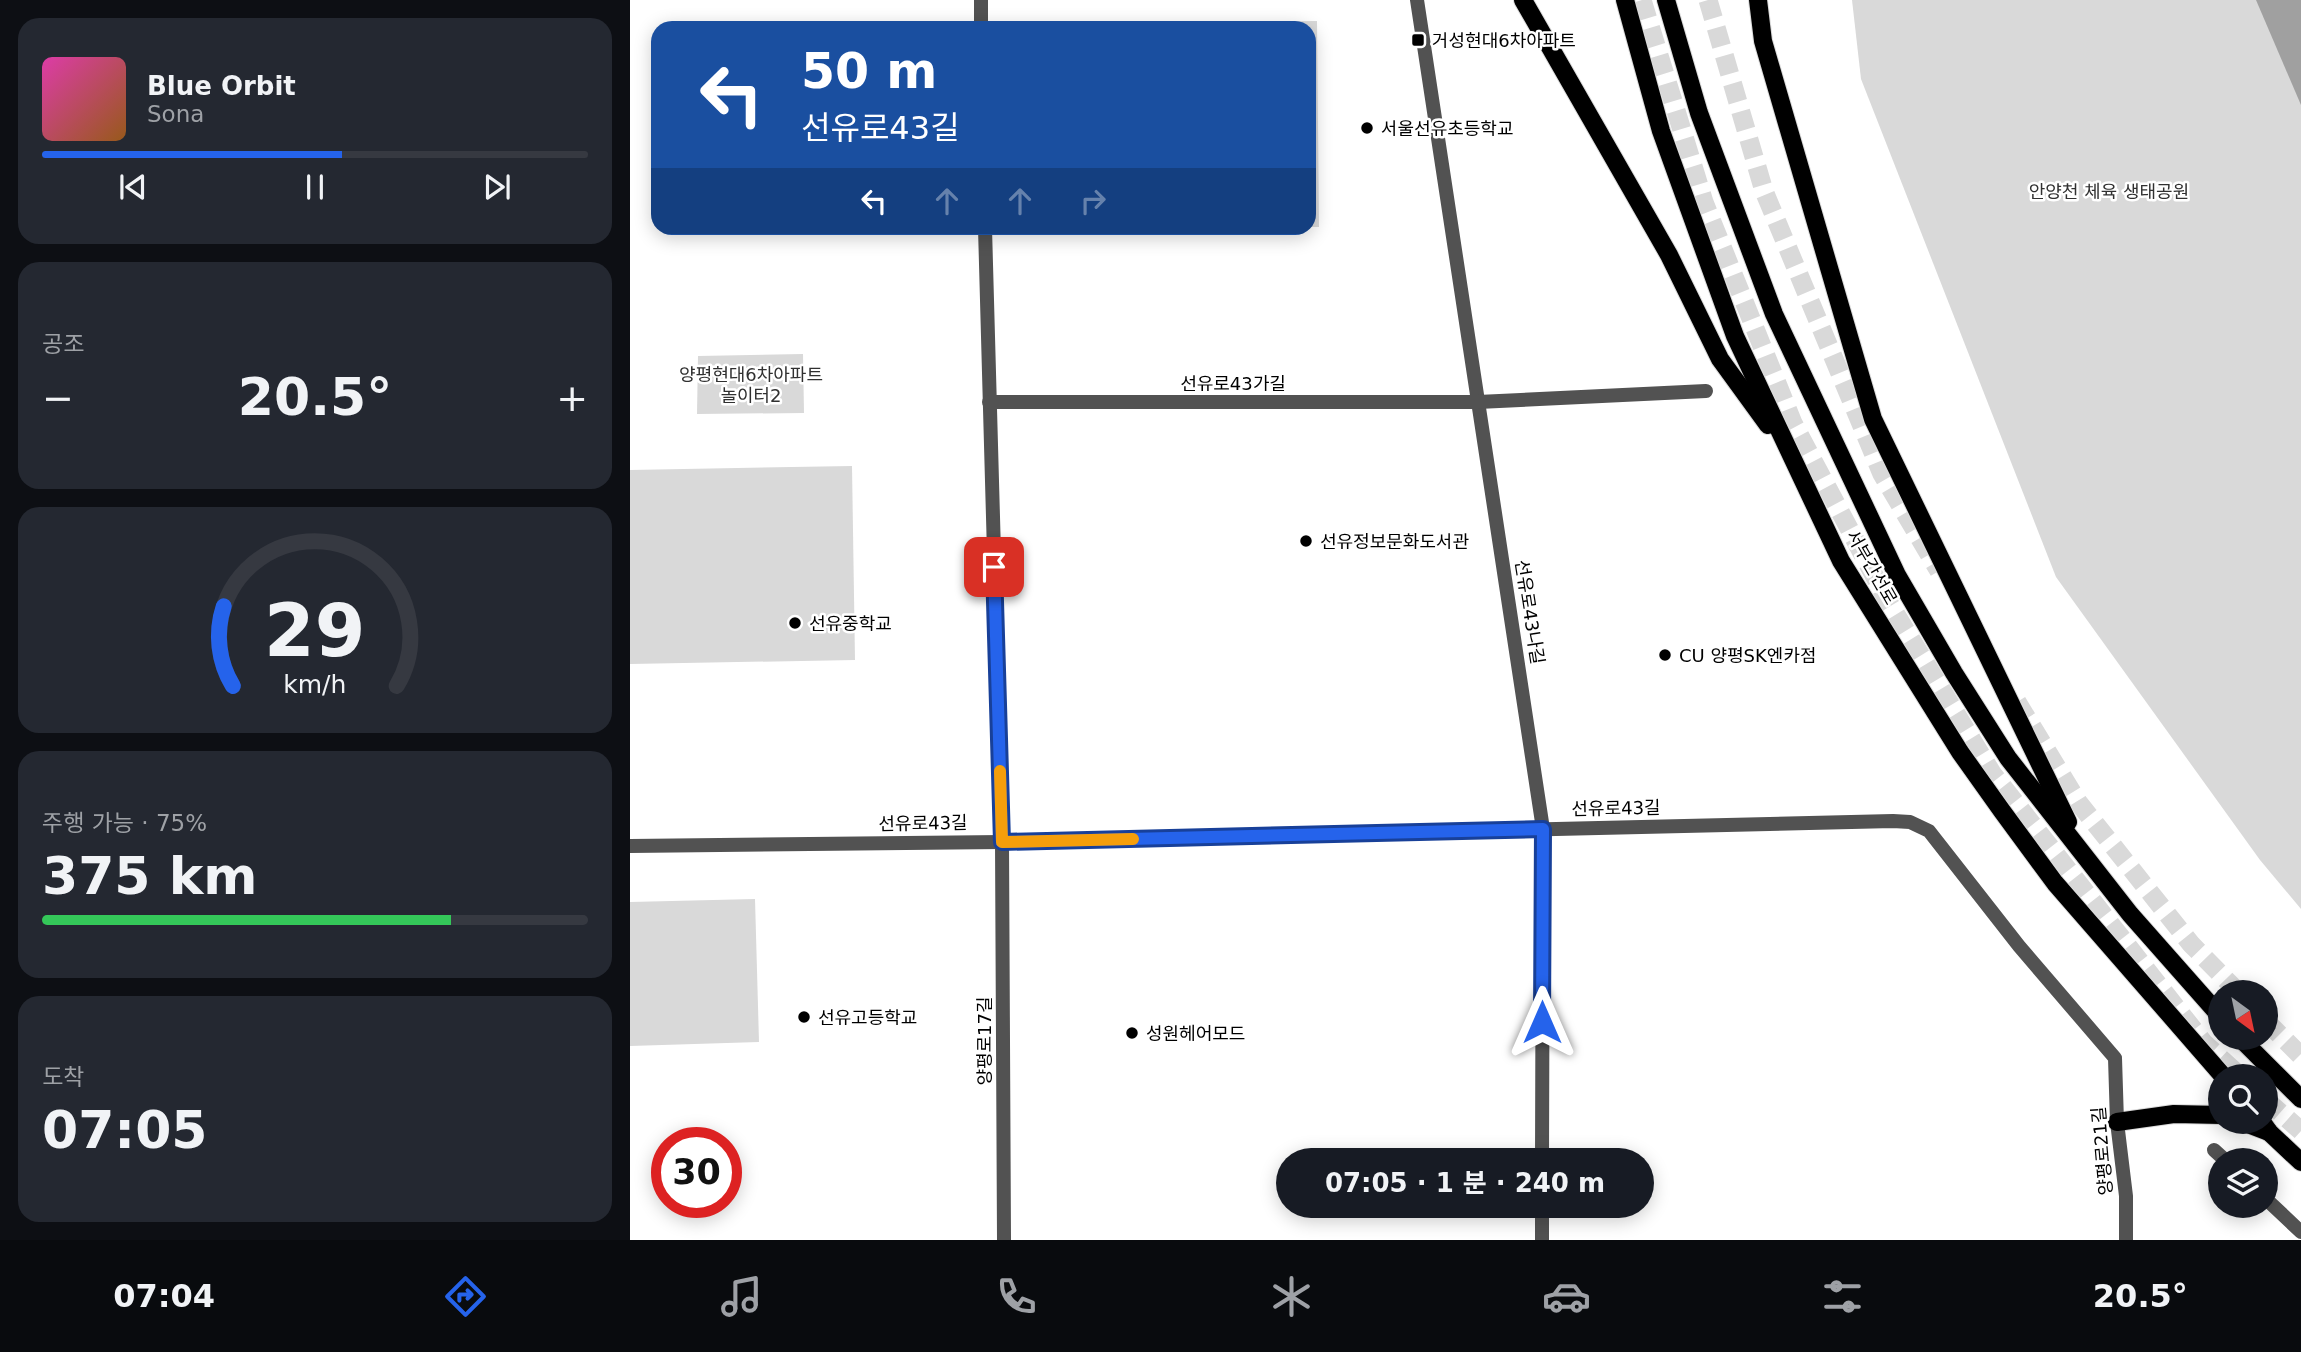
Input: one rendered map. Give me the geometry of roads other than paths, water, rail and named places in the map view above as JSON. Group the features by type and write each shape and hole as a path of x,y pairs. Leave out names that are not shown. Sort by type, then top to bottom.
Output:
{"main road":[{"path":"1523,0 1669,255 1720,359 1793,459"},
{"name":"서부간선로","path":"1625,0 1661,131 1735,336 1841,561 1974,772 2055,883 2213,1064"},
{"name":"서부간선로","path":"1666,0 1699,113 1774,314 1897,575 2008,758 2130,914 2208,1002"},
{"path":"1758,0 1763,41 1872,419 2083,854"},
{"path":"2252,1050 2301,1099"},
{"path":"2117,1122 2174,1114 2208,1115"},
{"path":"2273,1134 2301,1161"}],"street":[{"path":"981,0 981,21"},
{"name":"선유로43나길","path":"1417,0 1543,829 1542,1148"},
{"path":"985,235 1002,842"},
{"path":"1478,402 1706,391"},
{"name":"선유로43가길","path":"989,402 1478,402"},
{"name":"선유로43길","path":"630,846 1002,842 1910,822 1929,831 2019,946 2115,1058"},
{"name":"양평로17길","path":"1002,842 1004,1240"},
{"name":"양평로21길","path":"2115,1058 2117,1122 2126,1196 2126,1240"},
{"path":"2278,1211 2301,1233"},
{"path":"1542,1218 1542,1240"}],"tunnel":[{"path":"1642,0 1704,202 1793,423 1886,598 1992,773 2204,1043 2227,1064"},
{"path":"1708,0 1764,191 1882,474 1939,571"},
{"path":"2017,702 2078,802 2191,944 2226,980"},
{"path":"2278,1033 2301,1056"},
{"path":"2278,1111 2301,1131"}],"place":[{"name":"거성현대6차아파트","path":"1418,40"},
{"name":"서울선유초등학교","path":"1367,128"},
{"name":"선유정보문화도서관","path":"1306,541"},
{"name":"선유중학교","path":"795,623"},
{"name":"CU 양평SK엔카점","path":"1665,655"},
{"name":"선유고등학교","path":"804,1017"},
{"name":"성원헤어모드","path":"1132,1033"}],"park label":[{"name":"안양천 체육 생태공원","path":"2109,191"},
{"name":"양평현대6차아파트 놀이터2","path":"751,384"}]}
